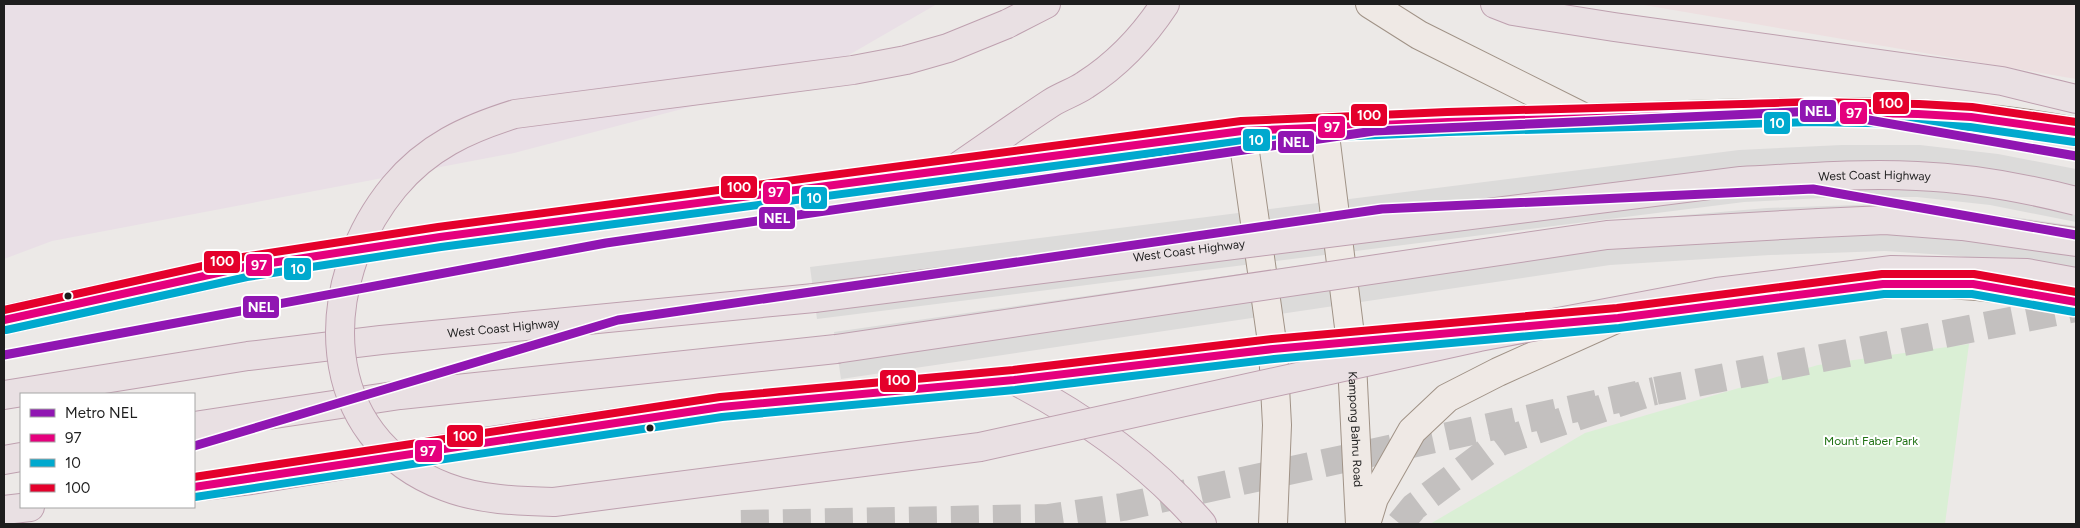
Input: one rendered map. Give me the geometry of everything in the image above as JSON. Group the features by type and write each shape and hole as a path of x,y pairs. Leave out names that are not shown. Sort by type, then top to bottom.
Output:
{"highway":[{"path":"1046,4 1007,24 948,48 906,60 854,70 514,114 475,126 451,139 425,157 394,187 372,218 354,255 343,292 339,321 340,354 349,390 363,421 383,446 412,470 446,487 509,501 554,502 980,447 1479,338 1717,292 1892,270 2027,273 2076,282"},
{"path":"952,171 1054,101 1083,87 1103,74 1144,32 1165,4"},
{"path":"1495,4 1513,11 1614,27 2002,81 2076,99"},
{"path":"4,320 255,266 440,236 952,171 1242,131"},
{"name":"West Coast Highway","path":"4,395 248,356 381,340 814,298 1741,181 1843,176 1918,176 1994,185 2076,201"},
{"path":"195,426 400,395 836,349 1607,235 1885,220 1970,227 2076,242"},
{"path":"195,487 251,480 484,442 721,407 1014,380 1274,349"},
{"path":"1014,380 1067,410 1126,452 1159,480 1202,524"},
{"path":"4,460 20,457"},
{"path":"4,510 21,508"}],"main road":[{"path":"1370,4 1419,35 1584,118"},
{"path":"1273,524 1277,425 1274,349 1242,131 1324,126 1584,118 1863,112 2009,122 2076,132"},
{"name":"Kampong Bahru Road","path":"1324,126 1350,343 1360,524"},
{"path":"1274,349 1618,318 1883,284 1973,284 2076,302"},
{"path":"1366,524 1374,498 1412,431 1447,398 1498,372 1618,318"}],"shaded area":[{"path":"4,4 937,4 816,74 514,153 52,241 4,259"},
{"path":"1638,4 2076,4 2076,79"}],"green space":[{"name":"Mount Faber Park","path":"1969,344 1945,524 1430,524 1585,433 1818,365"}],"pier":[{"path":"1842,145 1920,145 1998,154 2076,169 2076,222 1990,205 1917,197 1843,197 1744,202 817,319 810,267 1739,150"},
{"path":"1885,204 1963,210 2076,226 2076,273 1959,256 1885,251 1770,255 1610,265 841,379 834,332 1604,222 1767,208"}],"tunnel":[{"path":"1400,524 1414,507 1500,442 1655,391 2076,308"},
{"path":"741,524 1048,518 1123,507 1655,391"}],"metro line":[{"name":"NEL","path":"4,355 606,243 1374,131 1817,111 2076,156"},
{"name":"NEL","path":"195,446 618,320 1382,209 1813,189 2076,235"}],"transit line":[{"name":"100","path":"4,310 243,257 438,227 1241,121 1447,112 1812,102 1972,107 2076,122"},
{"name":"97","path":"4,320 245,267 440,237 1242,131 1448,122 1812,112 1971,117 2076,132"},
{"name":"10","path":"6,330 247,277 441,247 1243,141 1448,132 1812,122 1970,127 2074,142"},
{"name":"100","path":"195,477 720,397 1013,370 1272,339 1617,308 1882,274 1974,274 2076,292"},
{"name":"97","path":"195,487 721,407 1014,380 1273,349 1618,318 1883,284 1973,284 2076,302"},
{"name":"10","path":"195,497 722,417 1015,390 1274,359 1619,328 1884,294 1972,294 2074,312"}]}
